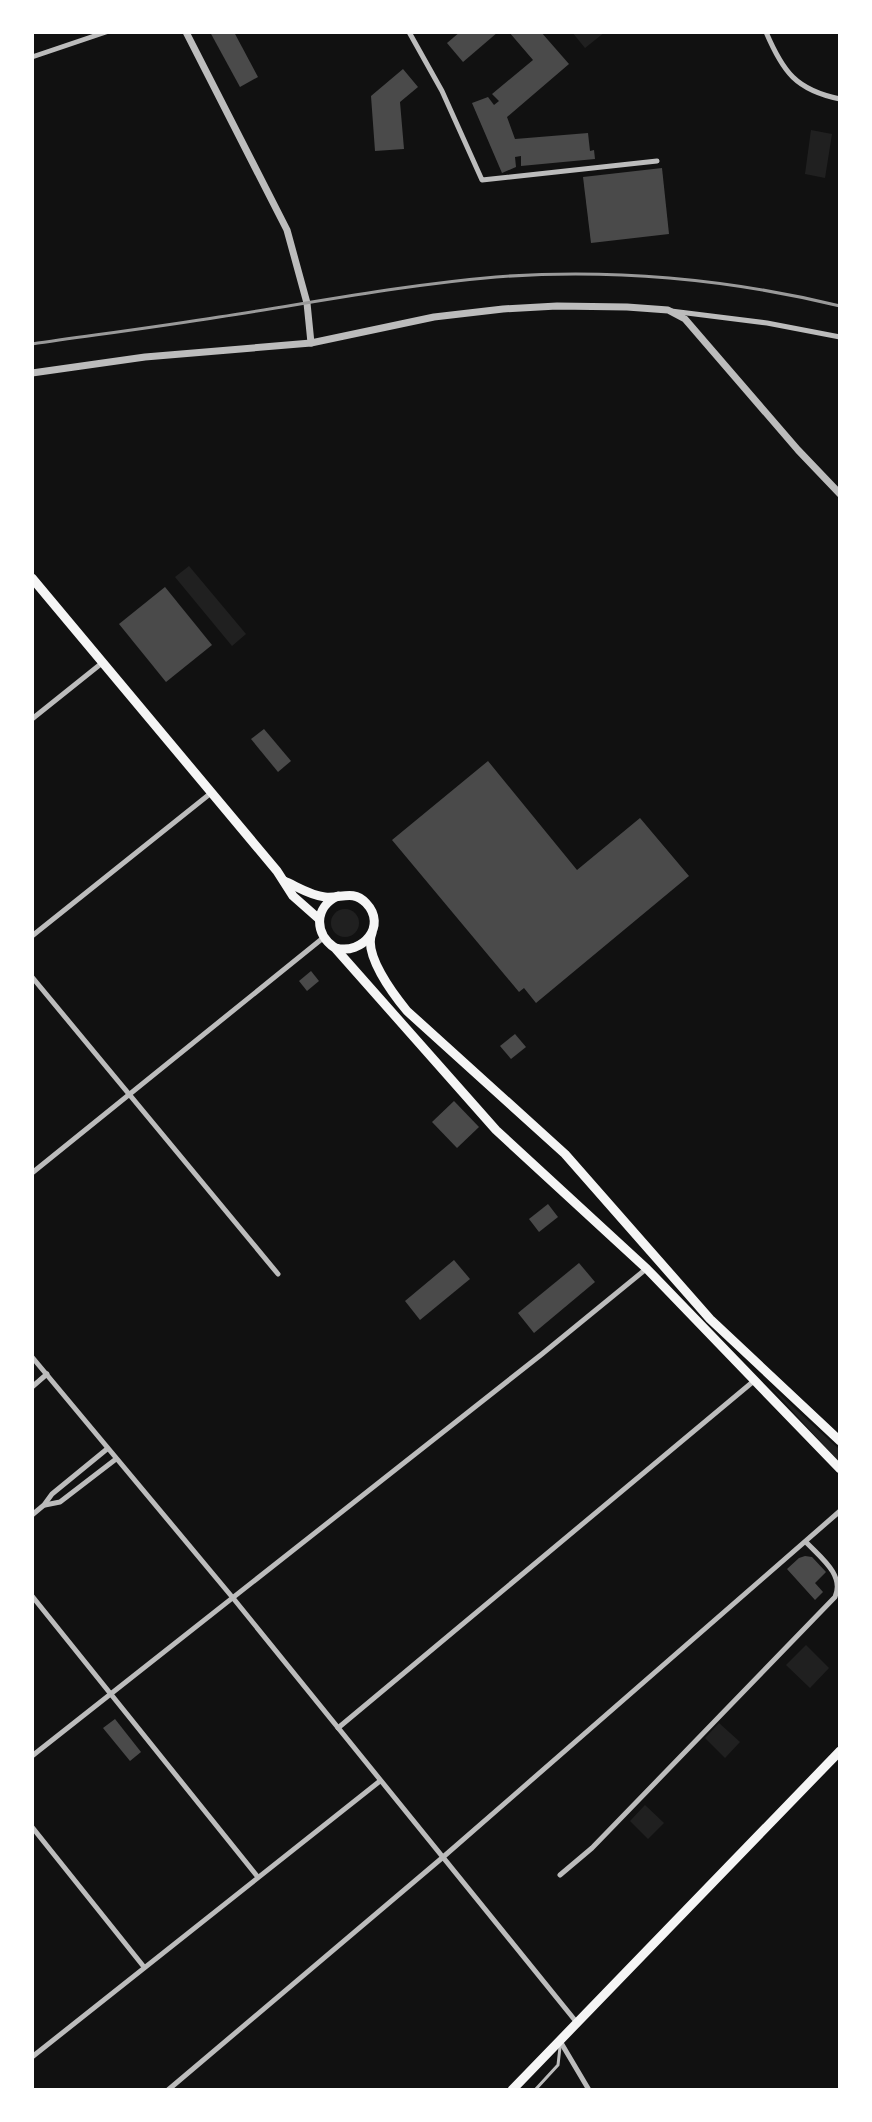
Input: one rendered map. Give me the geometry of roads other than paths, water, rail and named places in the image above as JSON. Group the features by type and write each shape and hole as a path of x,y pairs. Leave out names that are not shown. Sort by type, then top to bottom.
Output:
{"main road":[{"path":"32,578 284,881 293,896 319,919"},
{"path":"284,881 322,897 351,895 366,903 374,919 370,950 407,1011 565,1154 710,1319 840,1441"},
{"path":"338,896 326,903 319,919 323,938 496,1130 647,1269 840,1469"},
{"path":"333,946 353,949 367,941 372,933"},
{"path":"811,1779 840,1745"},
{"path":"512,2090 840,1751"}],"street":[{"path":"32,57 106,32"},
{"path":"186,32 287,230 307,303 311,343"},
{"path":"409,32 448,101 482,180 657,161"},
{"path":"766,32 788,74 807,89 840,99"},
{"path":"32,373 145,357 311,343 425,318 503,309 577,306 668,310 767,323 840,337"},
{"path":"668,310 685,319 840,494"},
{"path":"32,719 102,663"},
{"path":"32,936 211,793"},
{"path":"32,1173 130,1097 323,938"},
{"path":"32,977 278,1274"},
{"path":"32,1756 647,1269"},
{"path":"32,1357 233,1598 578,2024"},
{"path":"32,1387 47,1374"},
{"path":"338,1728 756,1380"},
{"path":"32,1515 52,1494 107,1449"},
{"path":"44,1505 60,1502 116,1459"},
{"path":"168,2090 442,1858 840,1511"},
{"path":"560,1875 592,1848 835,1597 838,1590 834,1572 806,1542"},
{"path":"32,1596 257,1876"},
{"path":"32,2058 380,1781"},
{"path":"32,1827 144,1967"},
{"path":"560,2041 589,2090"}],"lane":[{"path":"535,2090 558,2065 560,2041"}],"railway":[{"path":"32,344 496,277 582,274 669,278 755,289 840,306"}]}
